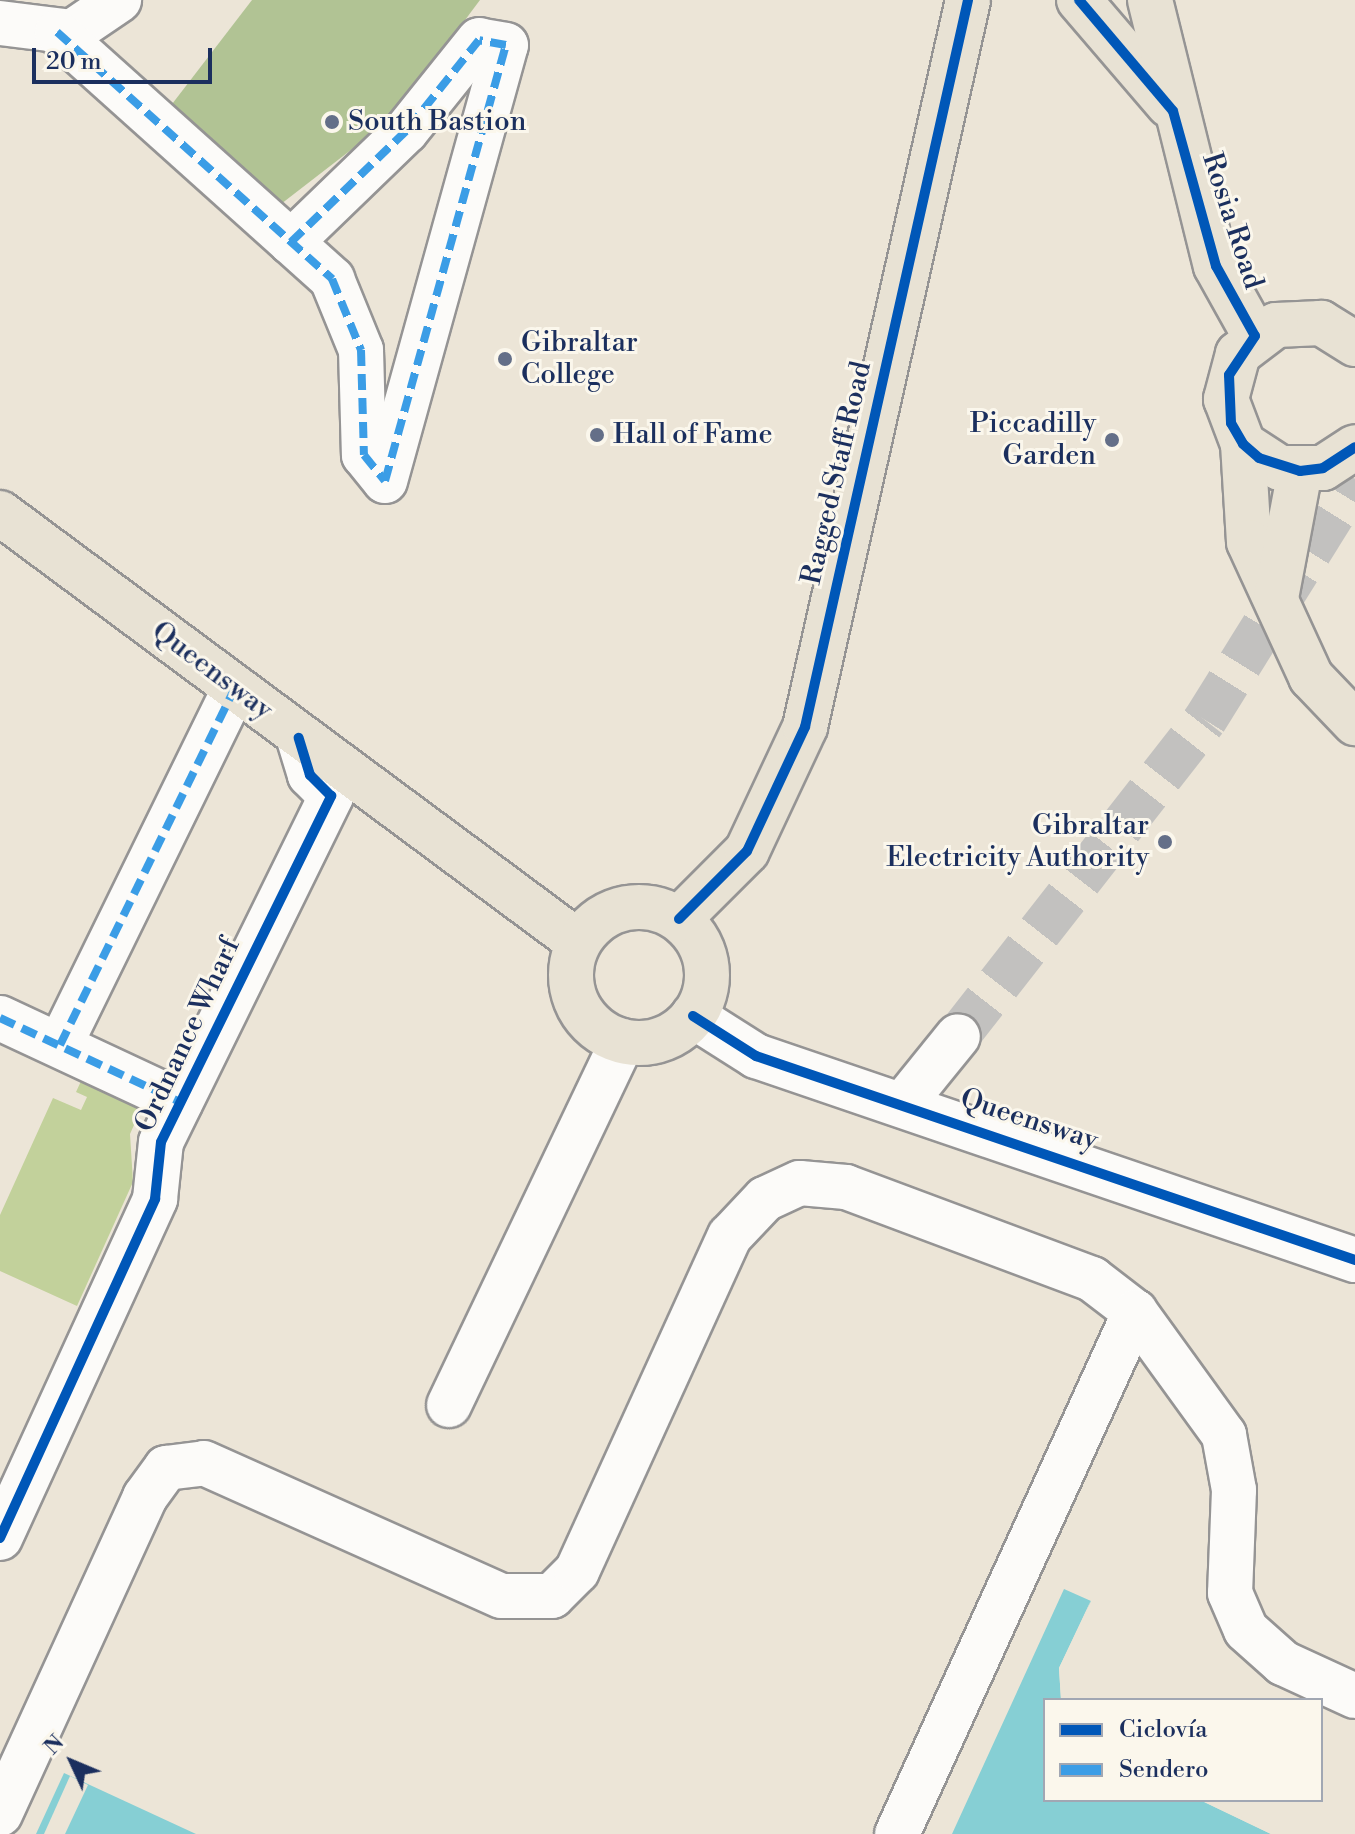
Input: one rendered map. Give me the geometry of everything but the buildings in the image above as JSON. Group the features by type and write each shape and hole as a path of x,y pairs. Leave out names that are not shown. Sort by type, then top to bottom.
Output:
{"main road":[{"name":"Ragged Staff Road","path":"679,919 747,851 805,727 968,0"},
{"name":"Rosia Road","path":"1079,0 1173,111"},
{"name":"Rosia Road","path":"1150,0 1173,111 1216,266 1255,336"},
{"path":"1355,344 1321,323 1298,321 1255,336 1238,354 1226,399 1243,444 1249,542 1311,677 1355,723"},
{"path":"1243,444 1259,458 1300,471 1323,468 1355,447"},
{"path":"1276,598 1300,471"},
{"name":"Queensway","path":"0,513 299,738 578,942"},
{"path":"658,909 679,919 704,953 704,997 693,1016 661,1039 623,1041 604,1034 576,1003 571,962 578,942 612,912 658,909"}],"street":[{"path":"0,23 57,32 80,28 119,0"},
{"path":"57,32 332,279 361,350 364,455 385,481 506,45 479,40 406,131 291,242"},
{"path":"60,1045 235,688"},
{"name":"Ordnance Wharf","path":"0,1538 155,1199 161,1142 331,796 310,775 299,738"},
{"name":"Queensway","path":"693,1016 756,1056 1355,1260"},
{"path":"0,1018 180,1102"},
{"path":"903,1104 958,1036"},
{"path":"449,1405 623,1041"},
{"path":"0,1814 145,1497 166,1468 213,1465 502,1596 552,1596 577,1571 730,1236 782,1189 811,1183 859,1191 1092,1279 1135,1312 1224,1435 1234,1490 1230,1593 1246,1630 1283,1663 1355,1696"},
{"path":"897,1834 1135,1312"}],"green space":[{"path":"252,0 480,0 391,119 281,204 169,108"},
{"path":"82,1079 142,1107 130,1134 133,1182 77,1306 0,1271 0,1215 53,1098 81,1110 87,1097 76,1092"}],"water":[{"path":"1064,1589 1091,1601 1059,1668 1061,1698 1043,1698 1043,1802 1204,1802 1271,1834 952,1834"},
{"path":"64,1773 196,1834 36,1834"}],"pier":[{"path":"1092,1598 1063,1669 1061,1698 1059,1668"},
{"path":"70,1776 88,1785 65,1834 44,1834"},
{"path":"1204,1802 1213,1802 1275,1834"}],"tunnel":[{"path":"958,1036 1205,720 1355,479"}],"marked path":[{"path":"57,32 332,279 361,350 364,455 385,481 506,45 479,40 406,131 291,242"},
{"path":"60,1045 235,688"},
{"path":"0,1018 180,1102"}],"cycle path":[{"path":"679,919 747,851 805,727 968,0"},
{"path":"1079,0 1173,111 1216,266 1255,336 1229,375 1231,423 1243,444 1259,458 1300,471 1323,468 1355,447"},
{"path":"0,1538 155,1199 161,1142 331,796 310,775 299,738"},
{"path":"693,1016 756,1056 1355,1260"}],"place":[{"name":"South Bastion","path":"332,122"},
{"name":"Gibraltar College","path":"505,359"},
{"name":"Hall of Fame","path":"597,435"},
{"name":"Piccadilly Garden","path":"1112,440"},
{"name":"Gibraltar Electricity Authority","path":"1165,842"}]}
